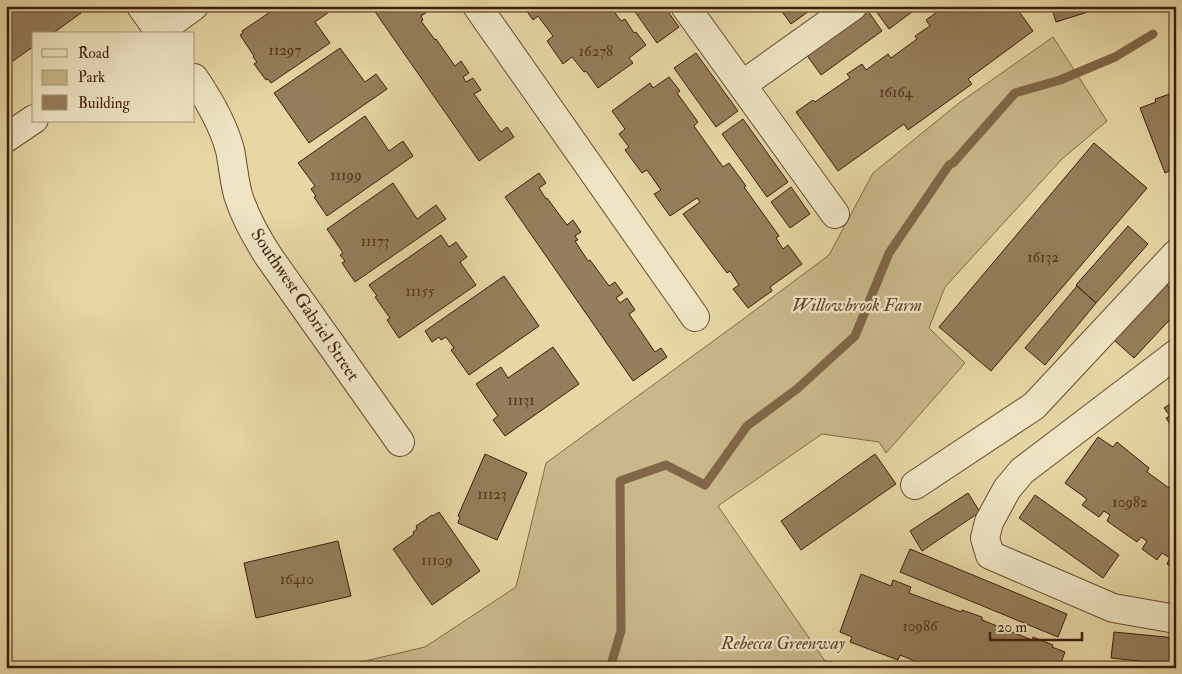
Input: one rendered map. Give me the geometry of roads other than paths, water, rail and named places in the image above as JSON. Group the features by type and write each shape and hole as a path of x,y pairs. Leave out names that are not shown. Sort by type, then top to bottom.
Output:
{"street":[{"path":"141,6 158,32"},
{"path":"160,32 194,6"},
{"path":"477,6 695,317"},
{"path":"685,6 835,214"},
{"path":"742,85 853,6"},
{"name":"Southwest Gabriel Street","path":"195,80 224,134 230,150 238,196 255,236 400,442"},
{"path":"6,138 32,120"},
{"path":"915,485 1034,406 1176,254"},
{"path":"1176,354 1022,472 1007,489 989,522 985,538 990,555 1113,608 1176,619"}],"waterway":[{"path":"610,668 621,631 620,481 666,465 705,485 747,426 797,389 855,336 889,253 949,165 953,163 1015,93 1060,80 1115,57 1153,34"}],"park label":[{"name":"Willowbrook Farm","path":"857,305"},
{"name":"Rebecca Greenway","path":"783,643"}]}
